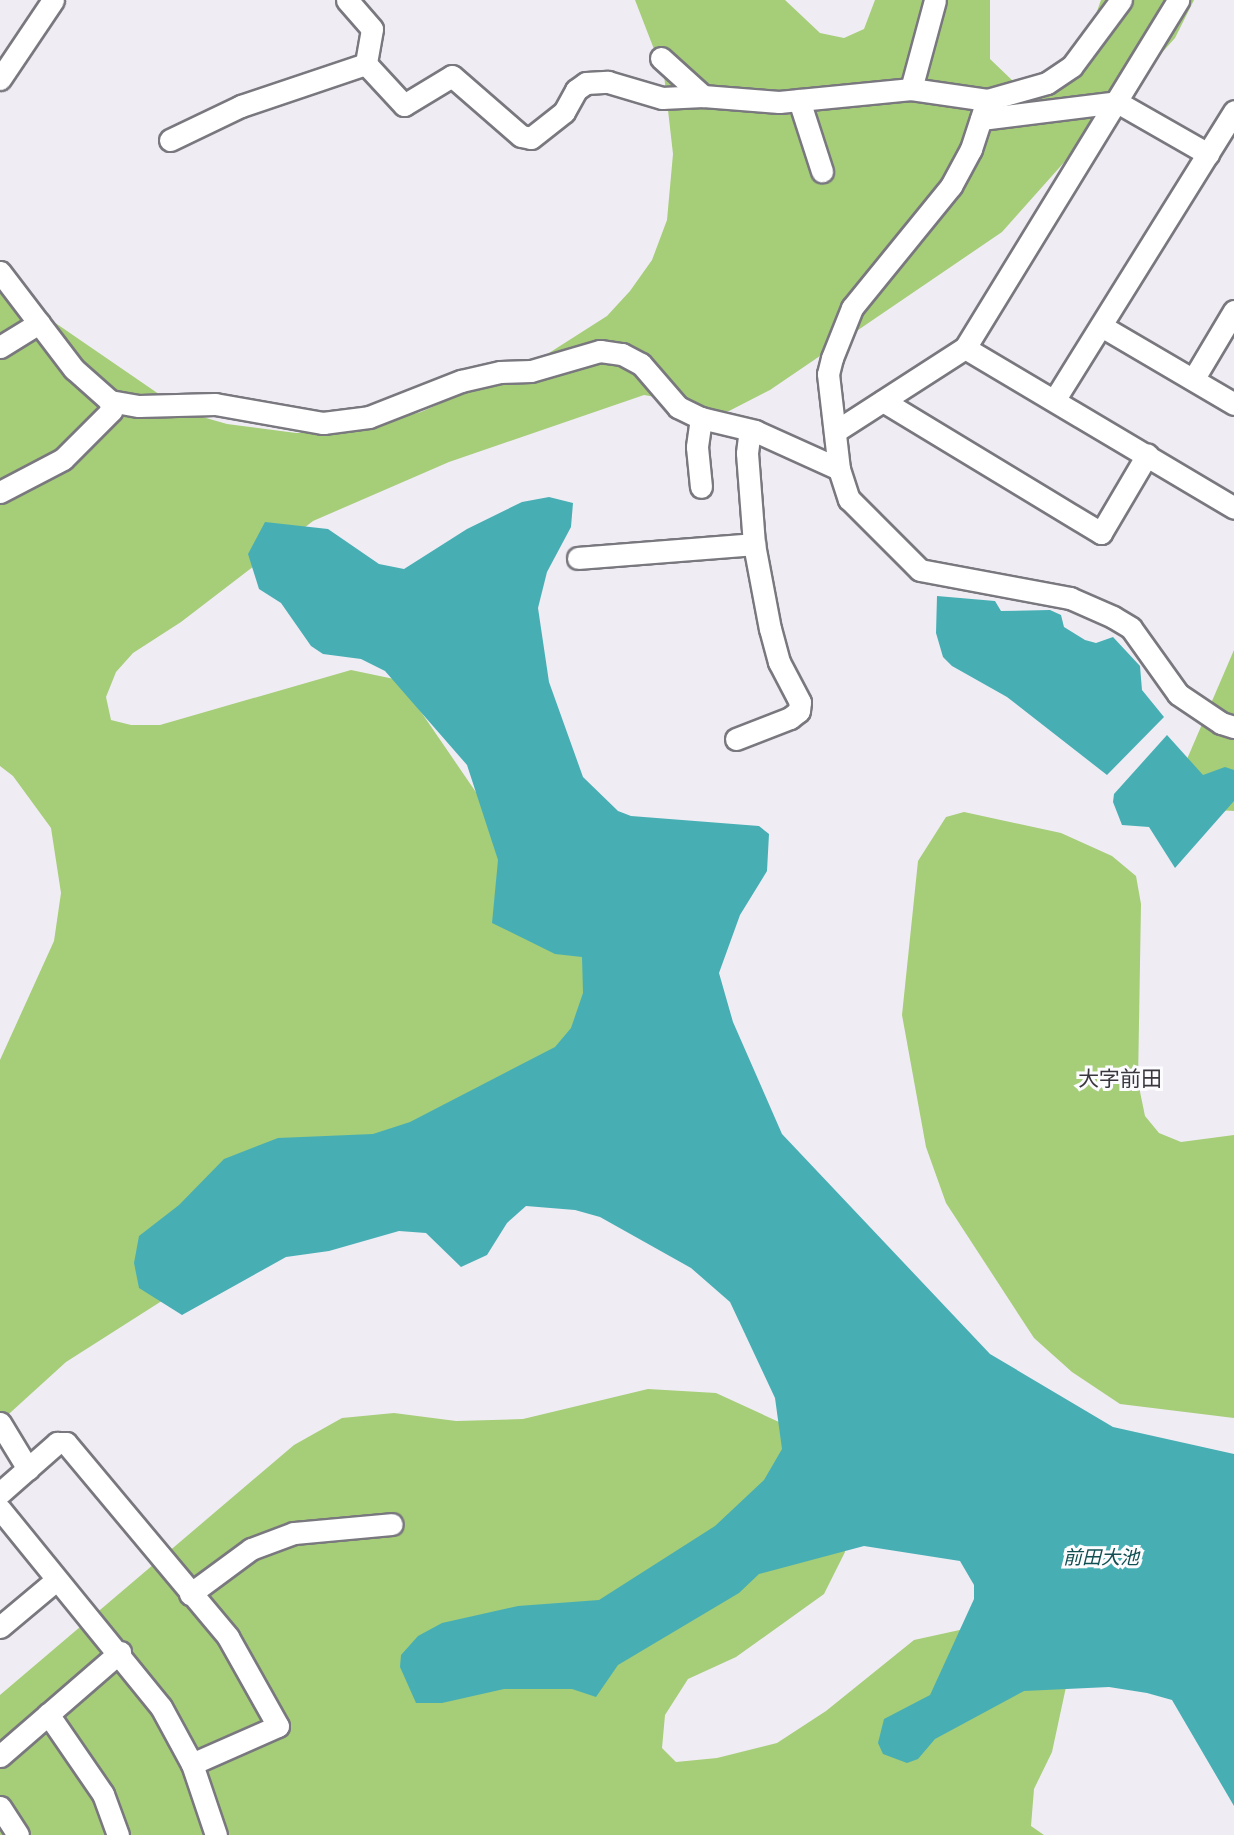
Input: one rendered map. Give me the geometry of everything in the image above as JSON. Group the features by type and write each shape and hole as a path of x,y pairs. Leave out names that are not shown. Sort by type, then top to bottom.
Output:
{"street":[{"path":"0,79 53,0"},
{"path":"347,0 372,29 366,64"},
{"path":"911,89 935,0"},
{"path":"1121,0 1072,66 1048,83 984,109 951,186 852,308 828,374 839,469 849,499 920,570 1070,598 1113,617 1131,628 1178,694 1221,723 1234,727"},
{"path":"836,431 965,348 1178,0"},
{"path":"661,58 703,96"},
{"path":"366,64 404,105 452,76 521,135 531,138 564,112 586,83 608,82 662,97 799,100 911,89 984,109 1116,102 1208,154"},
{"path":"170,140 241,106 366,64"},
{"path":"799,100 822,172"},
{"path":"1055,399 1103,327 1234,111"},
{"path":"0,272 74,369 110,401 138,406 215,404 323,423 369,417 461,381 500,372 531,371 600,351 622,354 641,364 678,407 701,418 750,430 839,469"},
{"path":"1194,378 1234,312"},
{"path":"0,347 39,323"},
{"path":"1103,327 1194,378 1234,404"},
{"path":"965,348 1055,399 1234,508"},
{"path":"0,492 63,459 111,411 110,401"},
{"path":"883,401 1101,533 1147,455"},
{"path":"701,418 697,446 701,487"},
{"path":"736,739 790,718 799,711 800,702 779,662 754,544 747,453 750,430"},
{"path":"578,558 754,544"},
{"path":"0,1423 28,1469"},
{"path":"0,1493 57,1443 66,1443 228,1637 278,1726 192,1764"},
{"path":"0,1509 55,1581 120,1652 161,1707 192,1764 216,1835"},
{"path":"190,1594 251,1549 294,1534 392,1524"},
{"path":"0,1627 55,1581"},
{"path":"0,1756 120,1652"},
{"path":"48,1714 103,1794 118,1835"},
{"path":"0,1807 18,1835"}],"green space":[{"path":"635,0 785,0 820,33 844,38 864,29 875,0 990,0 990,59 1015,83 1052,83 1081,56 1101,0 1194,0 1175,38 1002,232 770,390 729,411 701,413 679,401 644,395 449,462 313,521 181,622 133,653 116,672 106,697 111,720 131,725 160,725 351,670 394,679 419,709 571,931 590,974 601,1021 66,1362 0,1422 0,1060 54,941 61,893 51,828 13,776 0,766 0,285 185,412 227,424 296,433 354,430 421,412 538,360 607,316 630,291 652,260 667,220 673,154 664,75"},
{"path":"1234,650 1234,811 1217,810 1178,780"},
{"path":"964,812 1061,833 1112,856 1136,876 1141,904 1138,1082 1145,1116 1159,1133 1181,1142 1234,1135 1234,1418 1120,1404 1072,1372 1034,1338 946,1203 926,1147 902,1015 918,861 946,817"},
{"path":"648,1389 716,1393 827,1444 845,1552 824,1594 736,1657 688,1679 665,1715 662,1748 676,1762 717,1758 777,1743 826,1711 914,1640 987,1624 1066,1687 1052,1752 1034,1789 1031,1826 1044,1835 0,1835 0,1695 294,1445 342,1418 394,1413 456,1421 523,1419"}],"water":[{"name":"前田大池","path":"549,497 573,503 571,527 547,572 538,608 549,682 583,777 618,811 631,816 759,826 769,834 767,871 740,915 719,973 733,1022 782,1134 990,1354 1113,1427 1234,1454 1234,1806 1172,1700 1109,1687 1024,1691 935,1739 918,1759 907,1763 883,1754 878,1743 884,1719 930,1695 974,1599 974,1585 960,1561 864,1546 759,1574 739,1593 618,1665 596,1697 572,1689 504,1689 442,1703 416,1703 400,1667 401,1655 418,1636 442,1623 518,1606 599,1600 715,1526 764,1480 782,1449 775,1398 730,1302 691,1268 600,1217 575,1210 526,1206 507,1223 487,1255 461,1267 426,1233 399,1231 329,1251 286,1257 182,1315 139,1288 134,1263 139,1236 179,1205 224,1159 278,1138 373,1134 410,1122 555,1047 571,1028 583,993 582,957 555,954 492,923 498,860 467,765 385,671 361,659 323,654 311,646 281,603 259,589 248,554 265,522 328,529 379,564 404,569 467,529 522,502"},
{"path":"937,596 995,601 1001,611 1050,610 1061,615 1064,627 1085,640 1096,643 1113,637 1140,666 1142,690 1164,717 1107,775 1007,697 952,666 943,657 936,633"},
{"path":"1167,735 1203,775 1225,767 1234,770 1234,801 1175,868 1149,827 1122,825 1113,802 1114,794"}],"district":[{"name":"大字前田","path":"1120,1078"}]}
